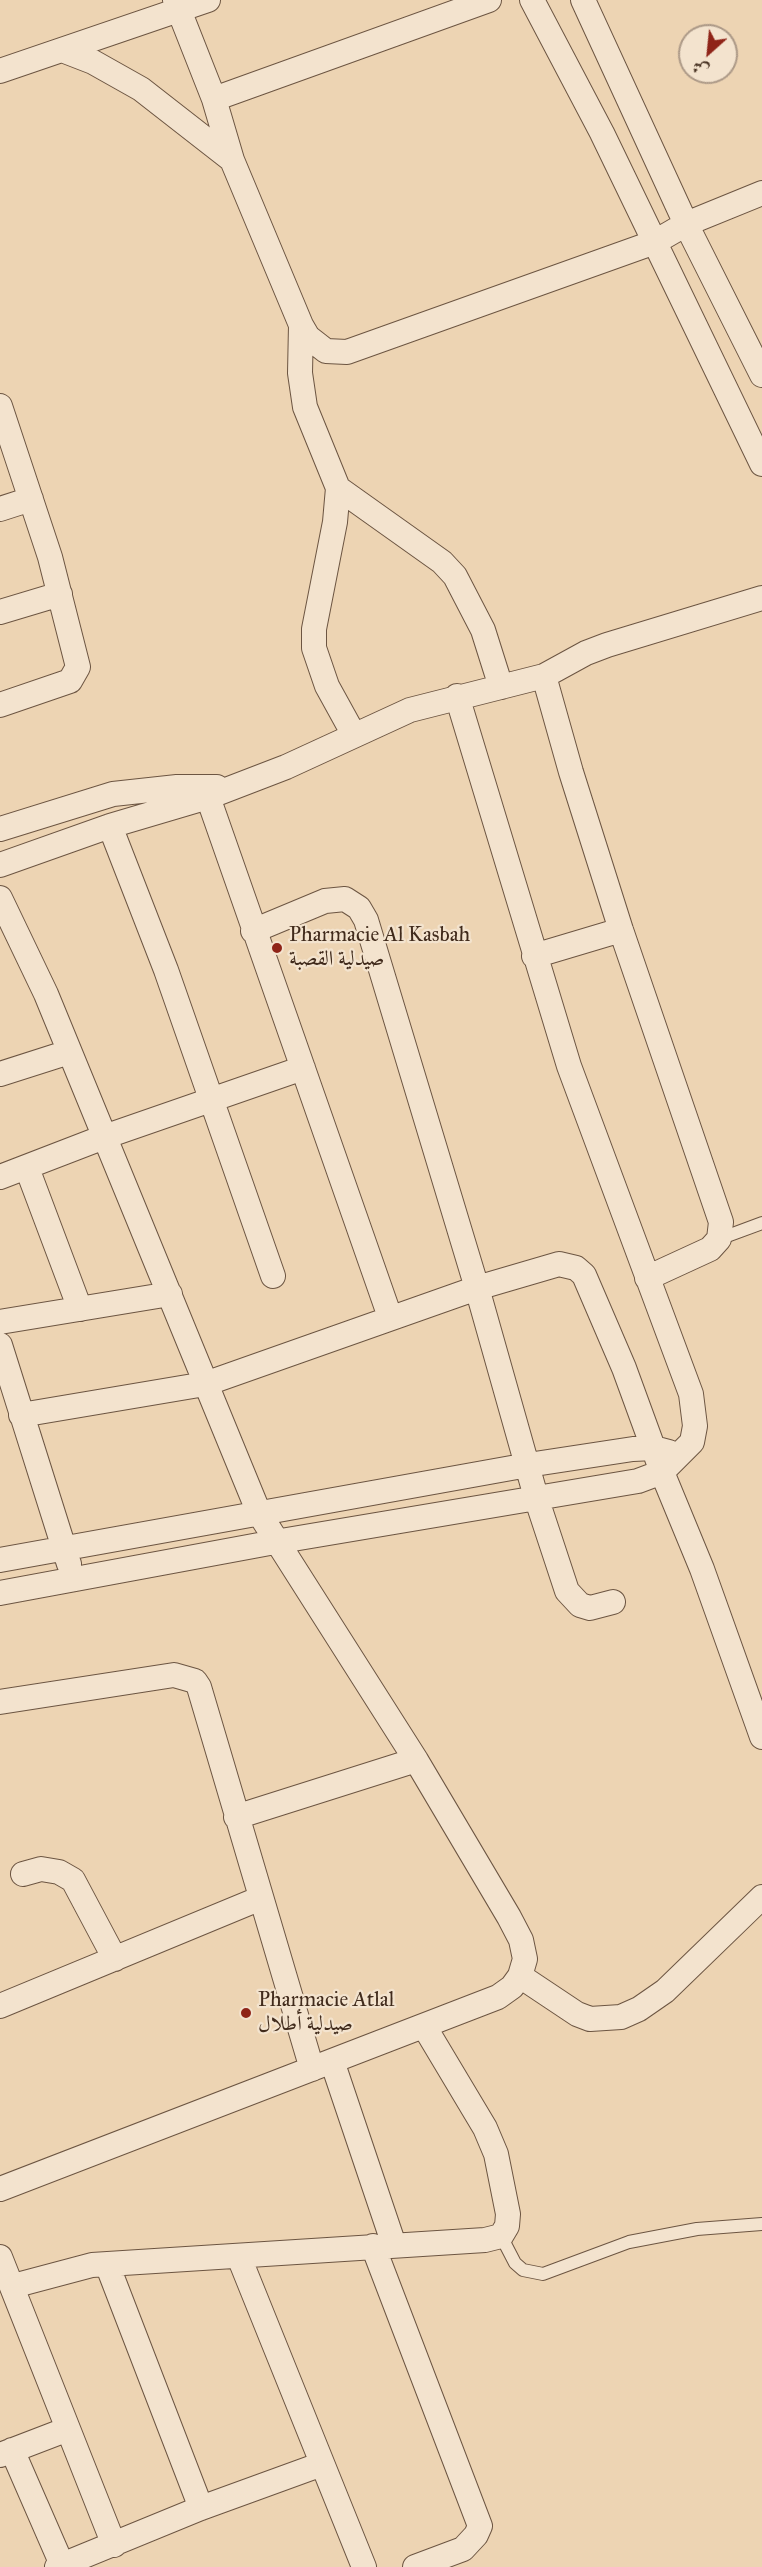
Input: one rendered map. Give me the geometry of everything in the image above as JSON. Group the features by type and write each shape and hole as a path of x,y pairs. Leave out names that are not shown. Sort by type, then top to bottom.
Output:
{"street":[{"path":"0,71 62,50 177,5 207,0"},
{"path":"214,99 489,0"},
{"path":"532,0 560,50 762,464"},
{"path":"583,0 686,224 762,375"},
{"path":"177,5 214,99 232,160 301,325 318,347 336,352 347,352 655,242 686,224 762,193"},
{"path":"62,50 93,62 141,89 232,160"},
{"path":"301,325 300,374 305,407 338,488 335,522 314,629 314,648 327,686 354,735"},
{"path":"0,705 64,684 74,678 78,667 60,594 1,414"},
{"path":"338,488 442,561 455,576 483,630 501,687"},
{"path":"0,509 30,499"},
{"path":"0,612 60,594"},
{"path":"0,865 110,826 208,797 286,767 410,710 457,696 544,676 596,649 762,598"},
{"path":"544,676 571,772 621,930 721,1222 719,1239 710,1249 647,1278"},
{"path":"0,1593 275,1542 638,1481 662,1472 687,1449 695,1434 691,1394 569,1066 457,696"},
{"path":"0,829 128,791 177,787 231,787"},
{"path":"208,797 390,1317"},
{"path":"110,826 212,1099 273,1276"},
{"path":"0,898 69,1052 259,1513 275,1542 416,1760 520,1940 525,1959 520,1976 512,1987 498,1997 0,2189"},
{"path":"253,931 325,901 345,899 359,908 366,920 477,1288 536,1497 567,1591 573,1598 590,1608 613,1602"},
{"path":"534,956 621,930"},
{"path":"0,1074 69,1052"},
{"path":"0,1177 104,1137 303,1068"},
{"path":"27,1168 80,1309"},
{"path":"21,1415 204,1384 390,1317 549,1265 568,1265 576,1268 590,1286 702,1569 762,1737"},
{"path":"0,1322 170,1294"},
{"path":"0,1344 74,1580"},
{"path":"0,1560 528,1465 654,1449 680,1455"},
{"path":"0,1702 174,1675 189,1677 199,1687 261,1898 322,2065 480,2526 476,2535 463,2548 415,2567"},
{"path":"236,1817 416,1760"},
{"path":"23,1874 41,1869 59,1872 73,1880 115,1959"},
{"path":"520,1976 577,2014 590,2019 621,2017 639,2009 665,1991 762,1897"},
{"path":"0,2006 261,1898"},
{"path":"13,2286 64,2271 107,2264 485,2240 501,2236 507,2226 508,2214 496,2154 485,2128 424,2026"},
{"path":"0,2257 114,2545"},
{"path":"239,2257 364,2567"},
{"path":"107,2264 201,2508"},
{"path":"68,2429 6,2452 61,2566 201,2508 322,2464"}],"lane":[{"path":"719,1239 762,1223"},
{"path":"501,2236 515,2263 523,2270 543,2274 629,2242 697,2229 762,2224"}],"place":[{"name":"Pharmacie Al Kasbah صيدلية القصبة","path":"277,948"},
{"name":"Pharmacie Atlal صيدلية أطلال","path":"246,2013"}]}
